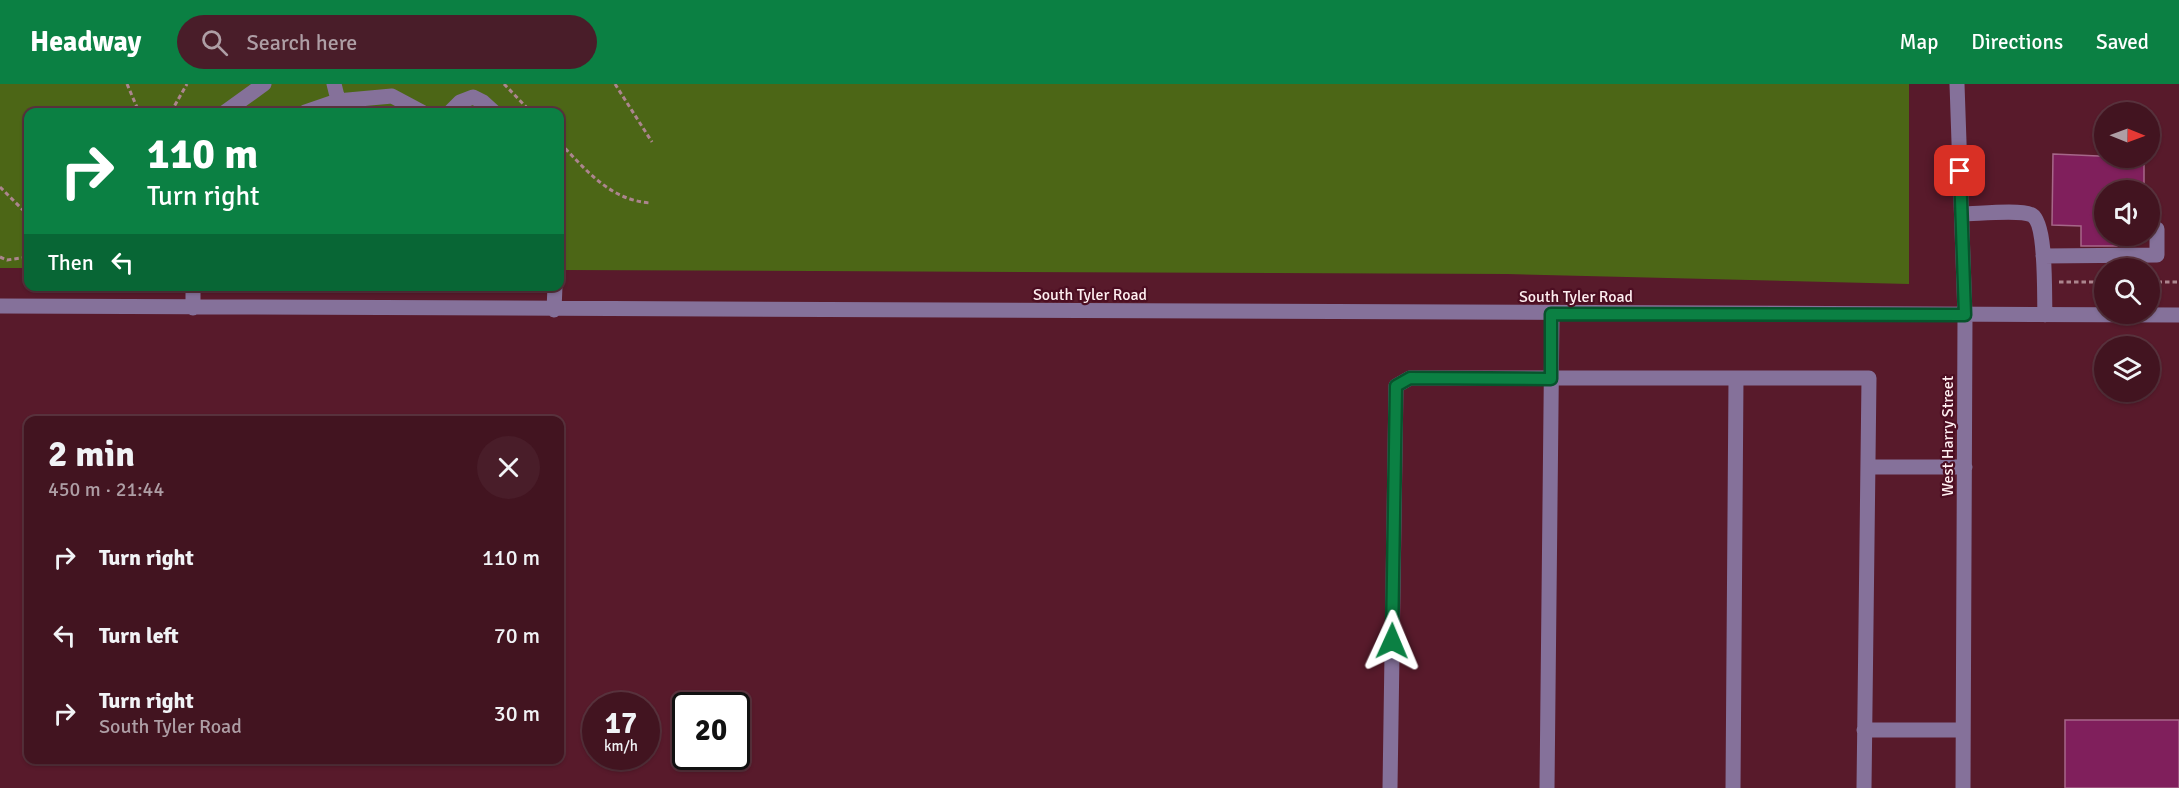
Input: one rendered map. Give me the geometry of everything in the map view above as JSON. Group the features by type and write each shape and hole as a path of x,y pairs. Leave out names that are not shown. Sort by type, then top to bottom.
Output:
{"street":[{"path":"231,108 264,84"},
{"path":"334,84 339,107 392,96 414,108"},
{"name":"West Harry Street","path":"1957,84 1965,315 1963,788"},
{"path":"454,108 460,102 473,98 490,108"},
{"path":"1962,214 2031,214 2040,226 2045,315"},
{"path":"2043,256 2157,255 2157,246"},
{"path":"193,291 194,308"},
{"path":"554,310 555,291"},
{"name":"South Tyler Road","path":"0,306 2179,315"},
{"path":"1547,788 1551,314"},
{"path":"1390,788 1396,386 1410,378 1869,378 1864,788"},
{"path":"1733,788 1736,378"},
{"path":"1868,467 1965,467"},
{"path":"1864,730 1963,730"}],"path":[{"path":"127,84 137,108"},
{"path":"173,108 187,84"},
{"path":"504,84 527,108"},
{"path":"615,84 652,142"},
{"path":"564,147 609,191 633,201 650,203"},
{"path":"0,187 24,211"},
{"path":"0,257 7,260 24,258"},
{"path":"2059,282 2094,282"},
{"path":"2160,282 2179,282"}],"green space":[{"path":"0,84 1909,84 1909,284 1507,274 564,270 564,108 24,108 24,268 0,268"}],"building":[{"path":"2053,154 2094,156 2094,168 2144,168 2144,180 2094,180 2094,246 2081,246 2081,226 2052,225"},
{"path":"2065,720 2179,720 2179,788 2065,788"}],"route":[{"path":"1392,641 1396,386 1410,378 1551,379 1551,314 1965,315 1960,171"}]}
